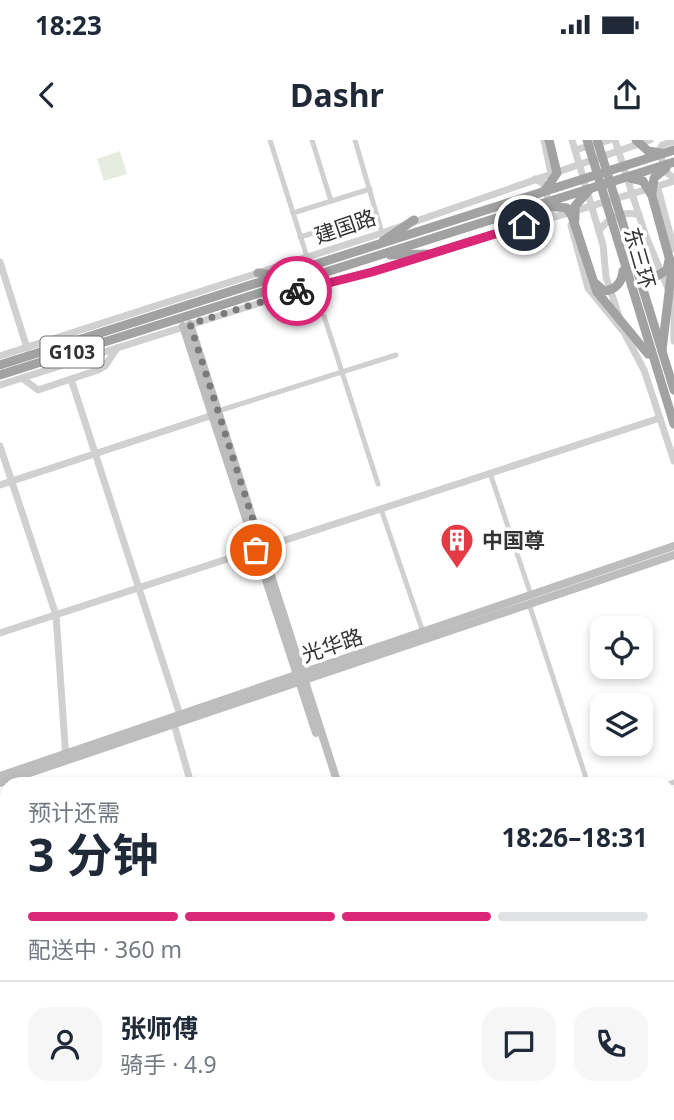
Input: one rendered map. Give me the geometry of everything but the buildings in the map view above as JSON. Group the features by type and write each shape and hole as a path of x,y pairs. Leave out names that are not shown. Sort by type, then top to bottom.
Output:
{"highway":[{"path":"542,192 557,177 550,140"},
{"name":"东三环","path":"587,140 651,358 674,422"},
{"name":"东三环","path":"597,140 674,390"},
{"path":"643,140 648,152 672,151"},
{"path":"618,168 633,159 643,140"},
{"name":"G103","path":"428,236 530,207 618,168 672,151"},
{"path":"556,163 570,177 590,182 575,206 576,225"},
{"path":"652,196 657,173 674,163"},
{"name":"G103","path":"428,236 542,192 620,179 674,163"},
{"path":"620,179 643,181 652,196 672,254 662,352"},
{"path":"530,207 557,205 567,208 576,225 597,292 651,358"},
{"path":"377,251 414,220"},
{"name":"建国路","path":"0,365 281,276 428,236"},
{"path":"377,251 429,254"},
{"name":"建国路","path":"0,374 366,259 377,251"},
{"path":"631,252 641,271 650,277 664,272 672,254"},
{"path":"593,280 604,291 618,286 623,276 621,255"},
{"path":"366,259 408,261"},
{"path":"258,273 281,276"}],"main road":[{"path":"186,325 334,777"},
{"name":"光华路","path":"15,777 180,715 301,678 674,546"},
{"name":"光华路","path":"0,776 174,724 423,632 674,555"}],"street":[{"path":"270,140 307,257"},
{"path":"312,140 331,201"},
{"path":"355,140 382,233"},
{"path":"544,140 551,174"},
{"path":"572,140 599,231 606,277 625,334 644,370 674,461"},
{"path":"575,150 610,140"},
{"path":"615,140 639,215 674,305 674,341"},
{"name":"建国路","path":"0,356 382,233 619,151 643,140"},
{"path":"0,385 186,325 592,206 674,179 666,172 659,151 663,145 674,141"},
{"path":"535,179 543,183 552,211 549,218"},
{"path":"657,185 672,254"},
{"path":"293,214 370,188"},
{"path":"487,196 499,232"},
{"path":"599,231 607,220 631,212 639,215"},
{"path":"567,213 588,288 625,334"},
{"path":"300,237 376,214"},
{"path":"0,262 27,348"},
{"path":"324,316 378,484"},
{"path":"22,378 37,390 105,366 117,348"},
{"path":"0,485 396,355"},
{"path":"71,379 180,715"},
{"path":"0,633 490,473 661,421 674,422"},
{"path":"0,446 56,615 65,757"},
{"path":"490,473 586,777"},
{"path":"381,509 423,632"},
{"path":"174,724 189,777"}],"shaded area":[{"path":"120,151 127,174 104,181 97,159"}],"way so far":[{"path":"256,550 262,548 190,324 297,291"}],"place":[{"name":"中国尊","path":"457,570"}],"route":[{"path":"297,291 372,272 524,225"}]}
